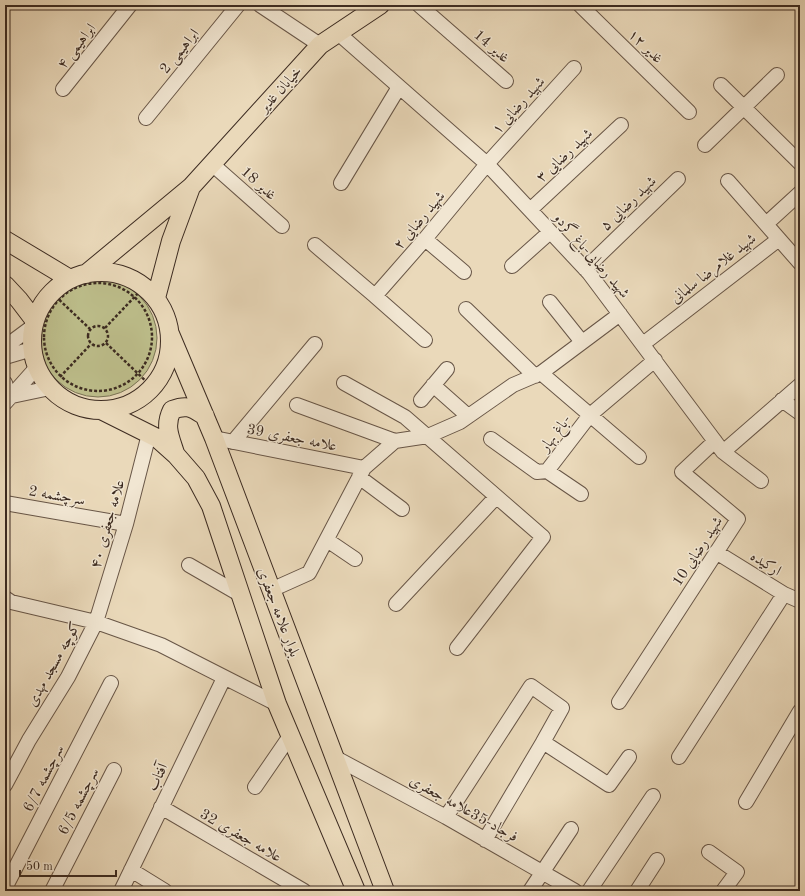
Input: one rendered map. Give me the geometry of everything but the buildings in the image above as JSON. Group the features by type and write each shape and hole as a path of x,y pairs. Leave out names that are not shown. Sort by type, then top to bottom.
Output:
{"main road":[{"name":"خیابان غدیر","path":"192,187 320,45 380,5"},
{"path":"5,240 78,276 112,273 136,282 144,294 165,315 170,334 167,362 152,387 129,404 101,410 82,408 65,400 55,382 42,378 34,358 33,324 42,304 56,296 78,276 192,187"},
{"path":"144,294 171,241 192,187"},
{"path":"5,285 19,300 33,324"},
{"name":"بلوار علامه جعفری","path":"170,334 214,438 385,891"},
{"path":"176,455 168,432 168,417 172,410 181,407 191,407 205,416"},
{"name":"بلوار علامه جعفری","path":"101,410 157,438 176,455 196,478 211,506 277,704 356,891"}],"street":[{"name":"ابراهیمی ۴","path":"63,89 130,5"},
{"name":"ابراهیمی 2","path":"146,118 238,5"},
{"path":"260,5 320,45"},
{"name":"غدیر 14","path":"419,5 506,81"},
{"name":"غدیر ۱۲","path":"580,5 689,112"},
{"name":"شهید رضایی-باغ گردو","path":"338,33 488,164 585,269 719,446 761,481"},
{"name":"شهید رضایی ۱","path":"488,164 574,68"},
{"path":"705,145 778,75"},
{"path":"721,86 800,163"},
{"path":"341,183 399,87"},
{"name":"شهید رضایی ۳","path":"530,210 621,125"},
{"name":"غدیر 18","path":"212,164 282,226"},
{"name":"شهید رضایی ۲","path":"375,296 488,164"},
{"name":"شهید رضایی ۵","path":"585,269 678,179"},
{"path":"728,181 779,239"},
{"path":"766,224 800,193"},
{"path":"512,266 550,232"},
{"path":"425,239 464,272"},
{"name":"شهید غلامرضا سلمانی","path":"643,344 779,239 800,263"},
{"path":"314,246 375,296 425,340"},
{"path":"550,302 582,342"},
{"path":"466,309 538,375 590,415 639,457"},
{"path":"297,405 395,441 428,436 460,422 513,386 538,375 620,314"},
{"path":"5,347 33,324"},
{"path":"233,442 315,344"},
{"path":"5,357 34,358"},
{"path":"7,400 34,358"},
{"name":"باغ بهار-","path":"547,471 590,415 655,360"},
{"path":"421,400 446,369"},
{"path":"7,400 55,382"},
{"path":"5,383 7,400"},
{"path":"344,383 405,417 543,537 457,648"},
{"path":"433,385 468,416"},
{"path":"719,446 800,385"},
{"path":"782,400 800,413"},
{"name":"علامه جعفری ۴۰","path":"96,622 126,524 149,434"},
{"name":"علامه جعفری 39","path":"214,438 361,473"},
{"path":"491,439 537,472 547,471 581,494"},
{"path":"271,590 309,573 361,473 395,441"},
{"name":"شهید رضایی 10","path":"619,702 738,519 682,472 719,446"},
{"path":"361,473 402,509"},
{"path":"396,604 496,497"},
{"name":"سرچشمه 2","path":"5,503 126,524"},
{"path":"327,540 355,559"},
{"name":"ارکیده","path":"716,552 784,594 800,601"},
{"path":"189,565 241,596"},
{"path":"679,757 784,594"},
{"path":"5,598 11,602 96,622 162,645 277,704"},
{"name":"کوچه مسجد مهدی","path":"5,785 29,740 68,676 96,622"},
{"name":"آفتاب","path":"120,891 224,678"},
{"name":"سرچشمه 6/7","path":"5,888 111,683"},
{"path":"446,817 531,686 562,708 485,840"},
{"path":"746,802 800,711"},
{"path":"255,787 290,736"},
{"path":"543,742 609,785 629,757"},
{"name":"فرجاد-35علامه جعفری","path":"334,757 446,817 576,891"},
{"name":"سرچشمه 6/5","path":"52,891 114,770"},
{"path":"589,891 653,796"},
{"name":"علامه جعفری 32","path":"161,807 304,891"},
{"path":"530,891 571,829"},
{"path":"709,852 737,872 723,891"},
{"path":"637,891 657,860"},
{"path":"131,870 165,891"},
{"path":"5,888 10,891"}],"path":[{"path":"56,296 67,293 81,286 96,283 111,285 125,291 144,294"},
{"path":"105,328 144,294"},
{"path":"55,382 100,391 115,388 129,381 148,358 152,343 151,327 146,313 138,300 144,294"},
{"path":"56,296 90,329"},
{"path":"55,382 45,347 44,332 48,316 56,303 56,296"},
{"path":"99,325 105,328 109,337 106,343 97,346 92,344 88,337 90,329 99,325"},
{"path":"106,343 152,387"},
{"path":"55,382 92,344"}],"green space":[{"path":"98,279 121,283 140,296 153,315 157,338 153,361 140,380 121,393 98,397 75,393 56,380 43,361 39,338 43,315 56,296 75,283"}]}
